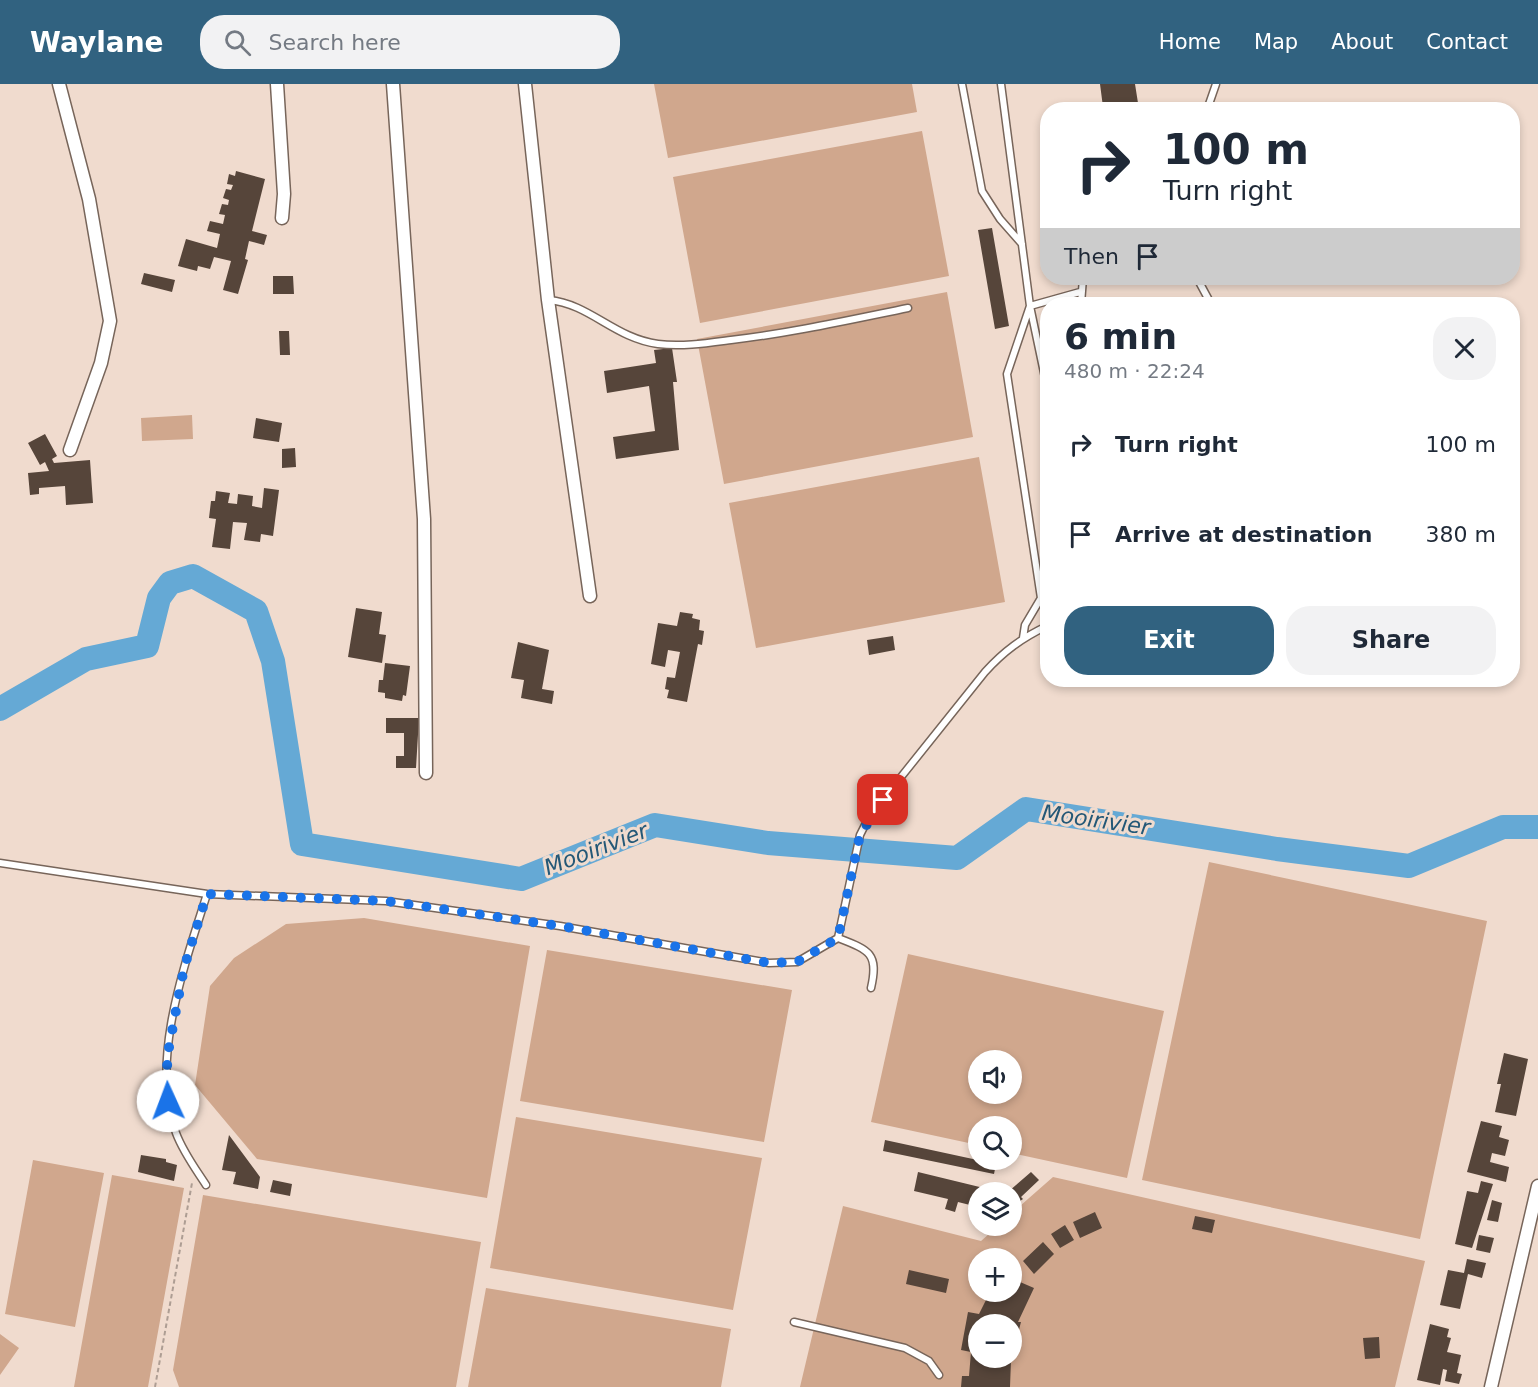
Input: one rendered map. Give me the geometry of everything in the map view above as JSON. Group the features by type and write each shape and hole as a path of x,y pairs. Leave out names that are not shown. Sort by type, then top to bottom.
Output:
{"street":[{"path":"59,84 89,199 110,321 101,363 70,450"},
{"path":"277,84 283,182 282,218"},
{"path":"393,84 424,519 426,772"},
{"path":"525,84 548,300 590,596"},
{"path":"1491,1387 1538,1186"}],"lane":[{"path":"962,84 982,191 1000,219 1022,245"},
{"path":"1001,84 1030,306 1040,354"},
{"path":"1210,102 1216,84"},
{"path":"1080,297 1082,285"},
{"path":"1060,297 1080,291"},
{"path":"548,300 569,302 624,334 657,344 696,344 776,334 908,308"},
{"path":"1030,306 1040,303"},
{"path":"1030,306 1007,374 1040,591"},
{"path":"1023,638 1025,625 1040,600"},
{"path":"0,863 207,894 386,901 560,926 769,963 797,962 838,938 860,835 869,817 950,714 1006,650 1040,630"},
{"path":"206,1185 175,1132 168,1101 167,1058 184,968 207,894"},
{"path":"838,938 863,948 872,956 876,968 871,988"},
{"path":"794,1322 905,1348 929,1361 939,1375"}],"path":[{"path":"155,1387 195,1168"}],"shaded area":[{"path":"654,84 912,84 917,112 668,158"},
{"path":"922,131 949,276 700,323 673,177"},
{"path":"947,292 973,437 724,484 697,339"},
{"path":"192,415 193,439 142,441 141,418"},
{"path":"979,457 1005,602 756,648 729,503"},
{"path":"1209,862 1487,921 1420,1239 1142,1180"},
{"path":"364,918 530,946 487,1198 257,1159 195,1085 210,986 234,958 286,924"},
{"path":"547,950 792,990 764,1142 520,1101"},
{"path":"908,954 1164,1011 1127,1178 1022,1155 1022,1116 968,1116 968,1143 871,1122"},
{"path":"516,1117 762,1158 733,1310 490,1268"},
{"path":"33,1160 104,1173 75,1327 5,1314"},
{"path":"112,1175 184,1188 148,1387 74,1387"},
{"path":"1053,1177 1425,1261 1395,1387 800,1387 843,1206 981,1241 987,1236 1022,1236 1022,1204"},
{"path":"203,1195 481,1242 456,1387 179,1387 173,1370"},
{"path":"486,1288 731,1329 721,1387 468,1387"},
{"path":"0,1334 19,1348 0,1375"}],"building":[{"path":"1100,84 1135,84 1138,102 1102,102"},
{"path":"236,171 265,179 252,231 267,235 264,245 249,241 245,259 248,260 238,294 223,290 231,261 214,257 210,269 198,266 197,271 178,266 186,239 217,248 220,234 207,231 210,221 223,224 225,215 219,214 222,204 228,205 229,200 223,198 226,189 231,190 233,185 227,184 229,174 235,176"},
{"path":"992,228 1009,326 995,329 978,230"},
{"path":"144,273 175,280 172,292 141,284"},
{"path":"273,276 293,276 294,294 273,294"},
{"path":"279,331 289,331 290,355 280,355"},
{"path":"672,348 677,382 673,382 679,450 616,459 613,437 655,431 649,386 607,393 604,371 656,363 654,350"},
{"path":"256,418 282,423 279,442 253,438"},
{"path":"45,434 57,456 52,459 54,463 90,460 93,503 66,505 65,486 39,488 39,494 30,495 28,473 49,471 45,462 40,465 28,443"},
{"path":"295,448 296,467 282,468 282,449"},
{"path":"264,488 279,490 273,536 261,534 260,542 244,540 247,523 233,522 230,549 212,547 216,519 209,518 211,501 215,501 216,491 230,493 228,503 237,504 238,494 253,496 252,506 262,508"},
{"path":"356,608 382,612 379,634 386,635 382,663 348,657"},
{"path":"680,612 693,614 692,618 700,620 699,630 704,631 702,645 698,644 687,702 667,698 669,690 665,689 667,677 675,678 680,652 668,650 665,667 651,664 658,623 677,626"},
{"path":"893,636 895,650 869,655 867,640"},
{"path":"518,642 549,650 542,689 554,691 552,704 521,698 524,680 511,678"},
{"path":"385,663 410,666 406,696 403,695 402,701 385,698 385,693 378,692 379,680 383,680"},
{"path":"386,718 419,718 416,768 396,768 396,756 404,756 404,733 386,733"},
{"path":"1504,1053 1528,1059 1516,1116 1495,1112 1501,1084 1497,1084"},
{"path":"1481,1121 1502,1126 1499,1137 1509,1140 1505,1156 1492,1153 1490,1162 1509,1167 1506,1182 1467,1172"},
{"path":"229,1135 260,1177 258,1189 233,1184 236,1172 222,1170"},
{"path":"885,1140 968,1158 968,1169 883,1151"},
{"path":"141,1155 166,1159 166,1162 177,1165 174,1181 138,1172"},
{"path":"975,1170 995,1170 994,1174"},
{"path":"918,1172 968,1184 968,1204 958,1202 955,1212 945,1209 948,1199 914,1191"},
{"path":"1031,1172 1039,1180 1022,1196 1022,1182 1020,1182"},
{"path":"273,1180 292,1184 290,1196 270,1192"},
{"path":"1481,1181 1493,1184 1472,1248 1455,1244 1467,1191 1478,1193"},
{"path":"1492,1200 1502,1203 1498,1222 1487,1220"},
{"path":"1095,1212 1102,1228 1080,1238 1073,1222"},
{"path":"1195,1216 1215,1220 1212,1233 1192,1229"},
{"path":"1065,1225 1074,1240 1060,1248 1051,1234"},
{"path":"1479,1235 1494,1238 1490,1253 1476,1250"},
{"path":"1043,1242 1054,1254 1034,1274 1023,1261"},
{"path":"1467,1259 1486,1263 1482,1278 1468,1274 1460,1309 1440,1305 1448,1270 1464,1273"},
{"path":"909,1270 949,1279 946,1293 906,1284"},
{"path":"1022,1283 1034,1288 1022,1314 979,1314 985,1302 1022,1302"},
{"path":"968,1312 979,1314 968,1314 968,1351 961,1350"},
{"path":"1430,1324 1449,1329 1447,1337 1451,1338 1447,1352 1461,1355 1457,1373 1462,1374 1459,1384 1445,1381 1447,1370 1443,1369 1440,1385 1417,1380"},
{"path":"1379,1337 1380,1358 1365,1359 1363,1338"},
{"path":"970,1368 1011,1368 1010,1387 961,1387 962,1376 969,1376"}],"waterway":[{"name":"Mooirivier","path":"0,709 86,659 147,646 159,598 170,583 193,576 256,611 273,661 302,844 521,879 655,825 768,843 957,858 1026,809 1277,849 1409,866 1503,827 1538,827"}],"route":[{"path":"168,1101 167,1058 184,968 207,894 386,901 560,926 769,963 797,962 813,955 838,938 860,835 869,817 883,800"}]}
